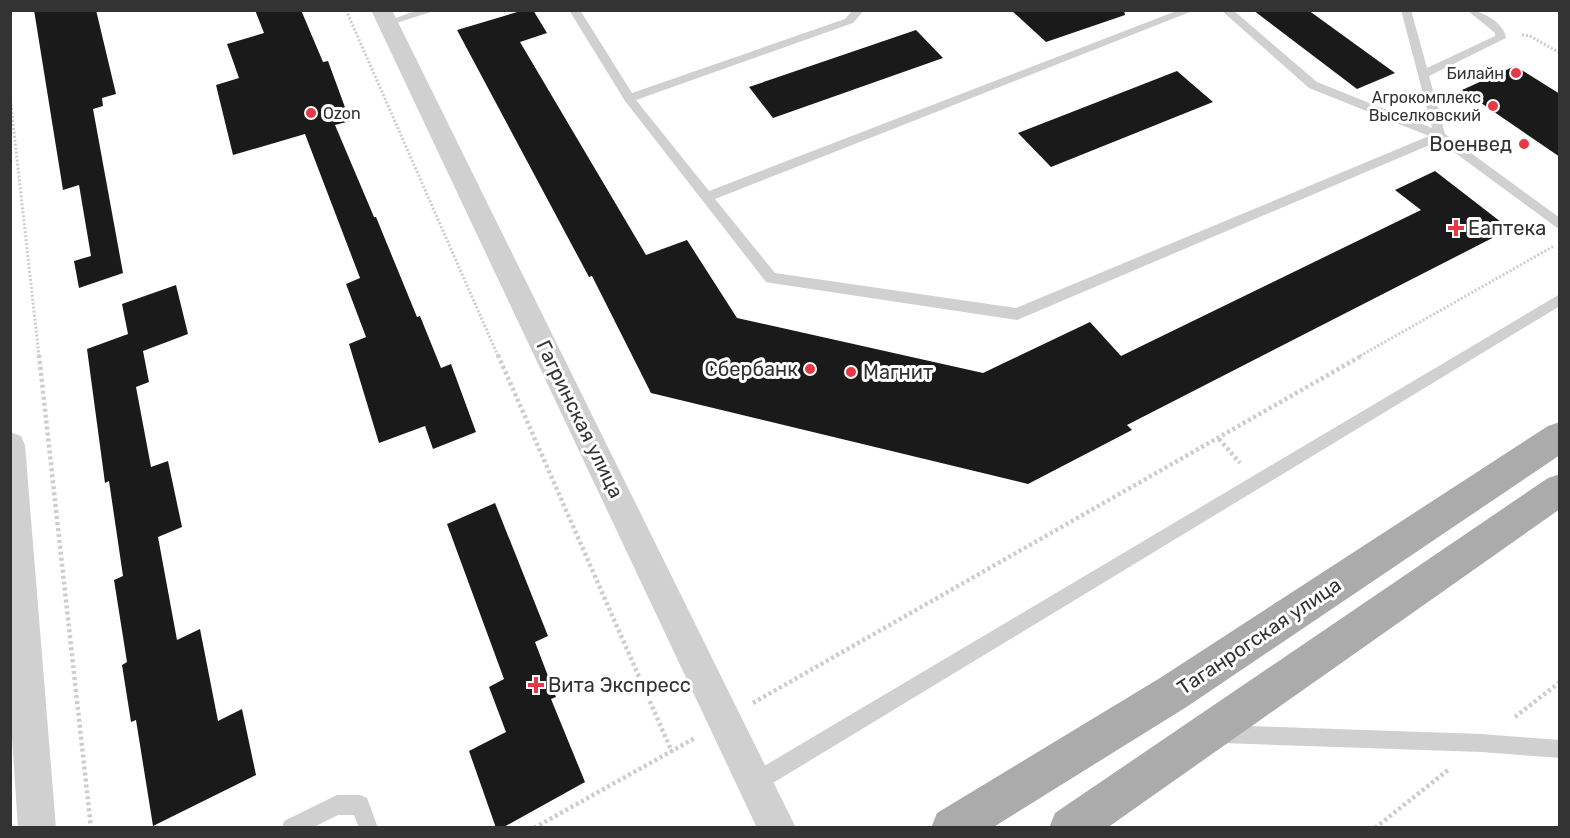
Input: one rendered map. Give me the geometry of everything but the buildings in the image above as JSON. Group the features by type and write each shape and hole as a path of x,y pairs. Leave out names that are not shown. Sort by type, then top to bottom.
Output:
{"main road":[{"name":"Таганрогская улица","path":"952,828 1174,692 1560,436"},
{"path":"1070,828 1560,489"}],"street":[{"name":"Гагринская улица","path":"384,17 777,828"},
{"path":"10,445 19,689 38,828"}],"lane":[{"path":"384,17 432,10"},
{"path":"574,10 629,98 771,278 1017,314 1440,136"},
{"path":"629,98 849,21 859,10"},
{"path":"707,197 1190,10"},
{"path":"1226,10 1313,85 1440,136 1560,225"},
{"path":"1406,10 1440,136"},
{"path":"1423,74 1501,38 1500,32 1473,10"},
{"path":"756,782 1560,299"},
{"path":"1206,733 1482,743 1560,749"},
{"path":"291,828 337,805 360,805 369,828"}],"path":[{"path":"346,10 672,752"},
{"path":"1500,32 1530,36 1560,53"},
{"path":"10,96 91,828"},
{"path":"534,828 672,752 1560,242"},
{"path":"1219,439 1257,481"}],"place":[{"name":"Билайн","path":"1516,73"},
{"name":"Агрокомплекс Выселковский","path":"1493,106"},
{"name":"Ozon","path":"311,113"},
{"name":"Военвед","path":"1524,144"},
{"name":"Еаптека","path":"1456,228"},
{"name":"Сбербанк","path":"810,369"},
{"name":"Магнит","path":"851,372"},
{"name":"Вита Экспресс","path":"536,685"}]}
